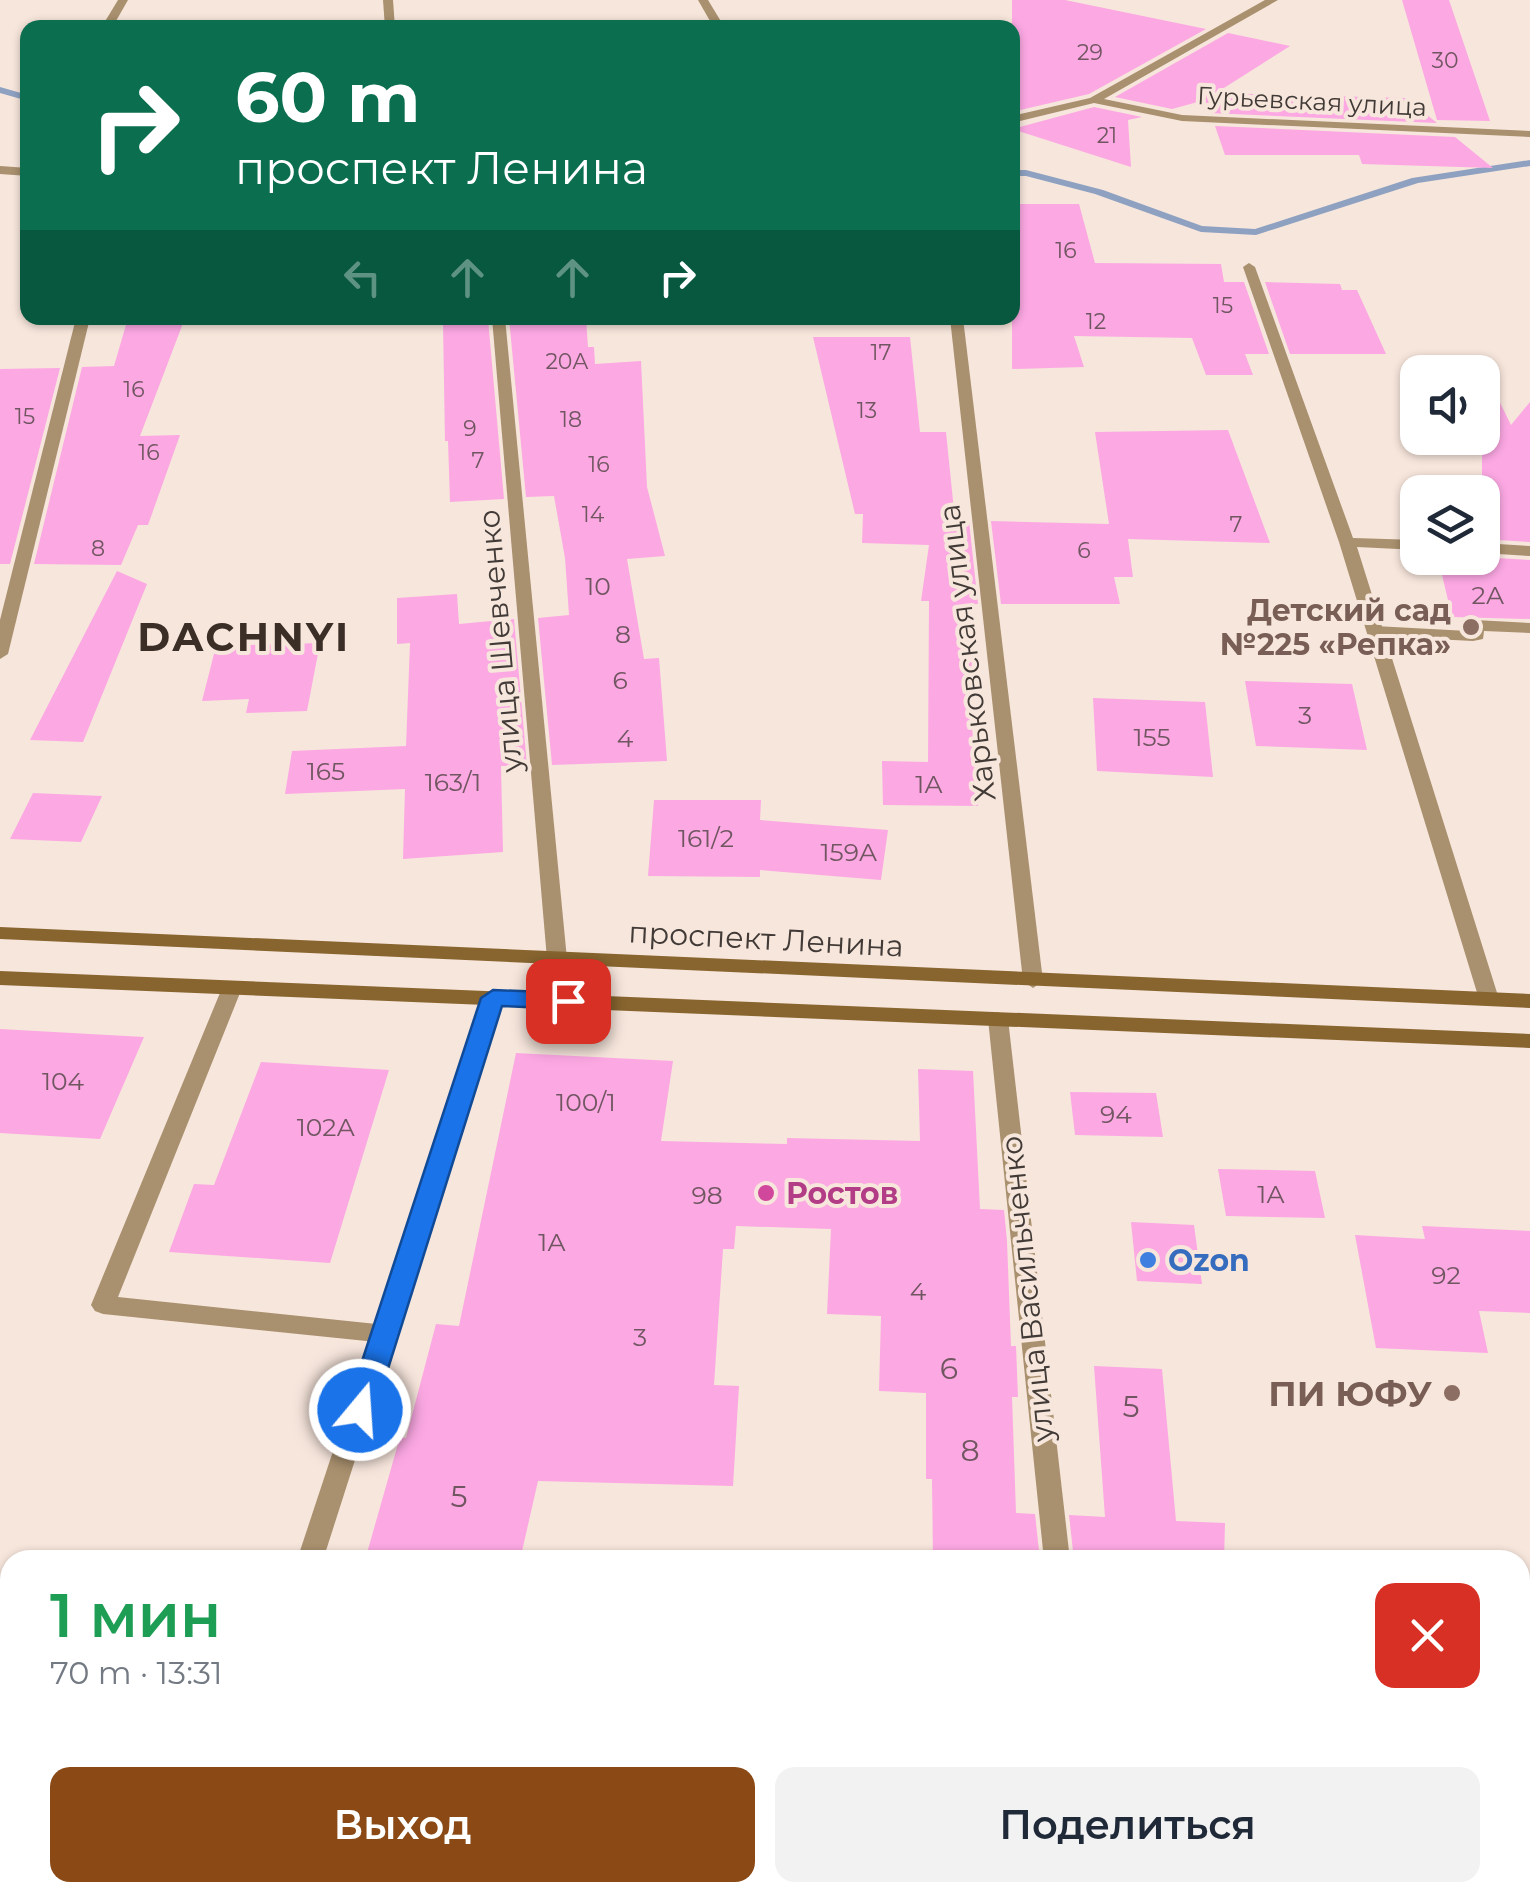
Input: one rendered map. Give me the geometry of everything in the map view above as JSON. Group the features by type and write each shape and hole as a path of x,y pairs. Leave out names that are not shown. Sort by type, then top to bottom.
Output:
{"main road":[{"name":"проспект Ленина","path":"0,932 1530,1001"},
{"path":"0,978 1530,1041"}],"street":[{"path":"1020,118 1094,100 1272,0"},
{"name":"Гурьевская улица","path":"1094,100 1182,118 1530,134"},
{"path":"1249,267 1347,542 1488,999"},
{"path":"0,654 80,325"},
{"name":"улица Шевченко","path":"499,325 557,959"},
{"name":"Харьковская улица","path":"957,325 1033,981"},
{"path":"1347,542 1400,545"},
{"path":"1500,549 1530,550"},
{"path":"1374,631 1473,636 1478,634 1476,625 1530,628"},
{"path":"232,988 103,1305 386,1334"},
{"path":"313,1550 493,998"},
{"name":"улица Васильченко","path":"998,1018 1056,1550"}],"building":[{"path":"1012,0 1065,0 1206,29 1089,94 1020,110 1020,20 1012,20"},
{"path":"1402,0 1449,0 1490,121 1437,120"},
{"path":"1228,33 1290,46 1216,93 1406,98 1437,123 1210,113 1205,100 1172,109 1115,97"},
{"path":"1094,107 1142,117 1128,120 1131,167 1020,132 1020,127"},
{"path":"1215,126 1455,137 1493,168 1362,164 1359,155 1225,155"},
{"path":"1020,204 1079,204 1095,263 1221,264 1224,282 1244,282 1269,354 1245,354 1253,375 1206,375 1192,338 1074,336 1084,367 1012,369 1012,325 1020,325"},
{"path":"1265,282 1340,284 1342,290 1357,290 1386,354 1290,354"},
{"path":"126,325 182,325 140,436 180,435 148,525 138,525 121,565 34,564 82,367 114,366"},
{"path":"443,325 489,325 504,499 450,502"},
{"path":"510,325 586,325 588,347 594,347 595,364 641,361 647,487 665,556 627,559 644,659 659,658 667,761 552,765 538,618 569,615 565,558 554,496 526,497"},
{"path":"813,337 910,337 920,432 946,432 955,520 969,521 978,604 971,604 969,686 978,806 883,805 882,761 928,762 929,601 921,601 929,545 862,543 863,514 855,514"},
{"path":"60,368 10,564 0,564 0,369"},
{"path":"1530,402 1530,542 1500,540 1500,475 1482,475 1482,455 1500,455 1500,403 1511,425"},
{"path":"1228,430 1270,543 1128,539 1133,577 1114,577 1120,604 1001,604 991,521 1109,524 1095,432"},
{"path":"1500,558 1530,560 1530,619 1452,617 1442,575 1500,575"},
{"path":"117,571 147,584 83,742 30,740"},
{"path":"457,594 459,624 514,619 527,766 501,766 503,852 403,859 405,789 285,794 292,751 406,746 410,643 397,644 397,598"},
{"path":"320,643 307,711 246,713 249,699 202,701 216,646"},
{"path":"1245,681 1352,684 1367,750 1256,746"},
{"path":"1093,698 1205,702 1213,777 1097,771"},
{"path":"33,793 102,796 81,842 10,839"},
{"path":"654,800 761,800 760,820 888,830 881,880 760,870 760,877 648,876"},
{"path":"0,1029 144,1037 100,1139 0,1133"},
{"path":"516,1053 673,1061 661,1141 920,1141 918,1069 973,1071 980,1209 1004,1210 1011,1346 1016,1346 1018,1397 1012,1397 1016,1513 1035,1514 1039,1550 933,1550 932,1479 926,1479 926,1393 879,1391 881,1316 827,1314 831,1229 736,1226 734,1249 723,1249 714,1385 739,1386 733,1486 538,1481 522,1550 368,1550 400,1437 406,1438 436,1324 459,1326"},
{"path":"261,1062 389,1070 330,1263 169,1252 194,1184 214,1185"},
{"path":"1070,1092 1156,1093 1163,1137 1075,1135"},
{"path":"1218,1169 1315,1171 1325,1218 1226,1216"},
{"path":"1131,1222 1194,1225 1202,1284 1137,1281"},
{"path":"1422,1226 1530,1231 1530,1313 1479,1311 1488,1353 1376,1348 1355,1235 1425,1239"},
{"path":"1094,1366 1162,1369 1176,1521 1225,1523 1224,1550 1073,1550 1069,1515 1105,1517"}],"waterway":[{"path":"0,90 20,96"},
{"path":"1020,173 1099,192 1201,229 1256,232 1416,180 1530,163"}],"place":[{"name":"Детский сад №225 «Репка»","path":"1471,627"},
{"name":"Ростов","path":"766,1193"},
{"name":"Ozon","path":"1148,1260"},
{"name":"ПИ ЮФУ","path":"1452,1393"}],"district":[{"name":"DACHNYI","path":"244,636"}],"route":[{"path":"360,1410 493,998 568,1001"}]}
